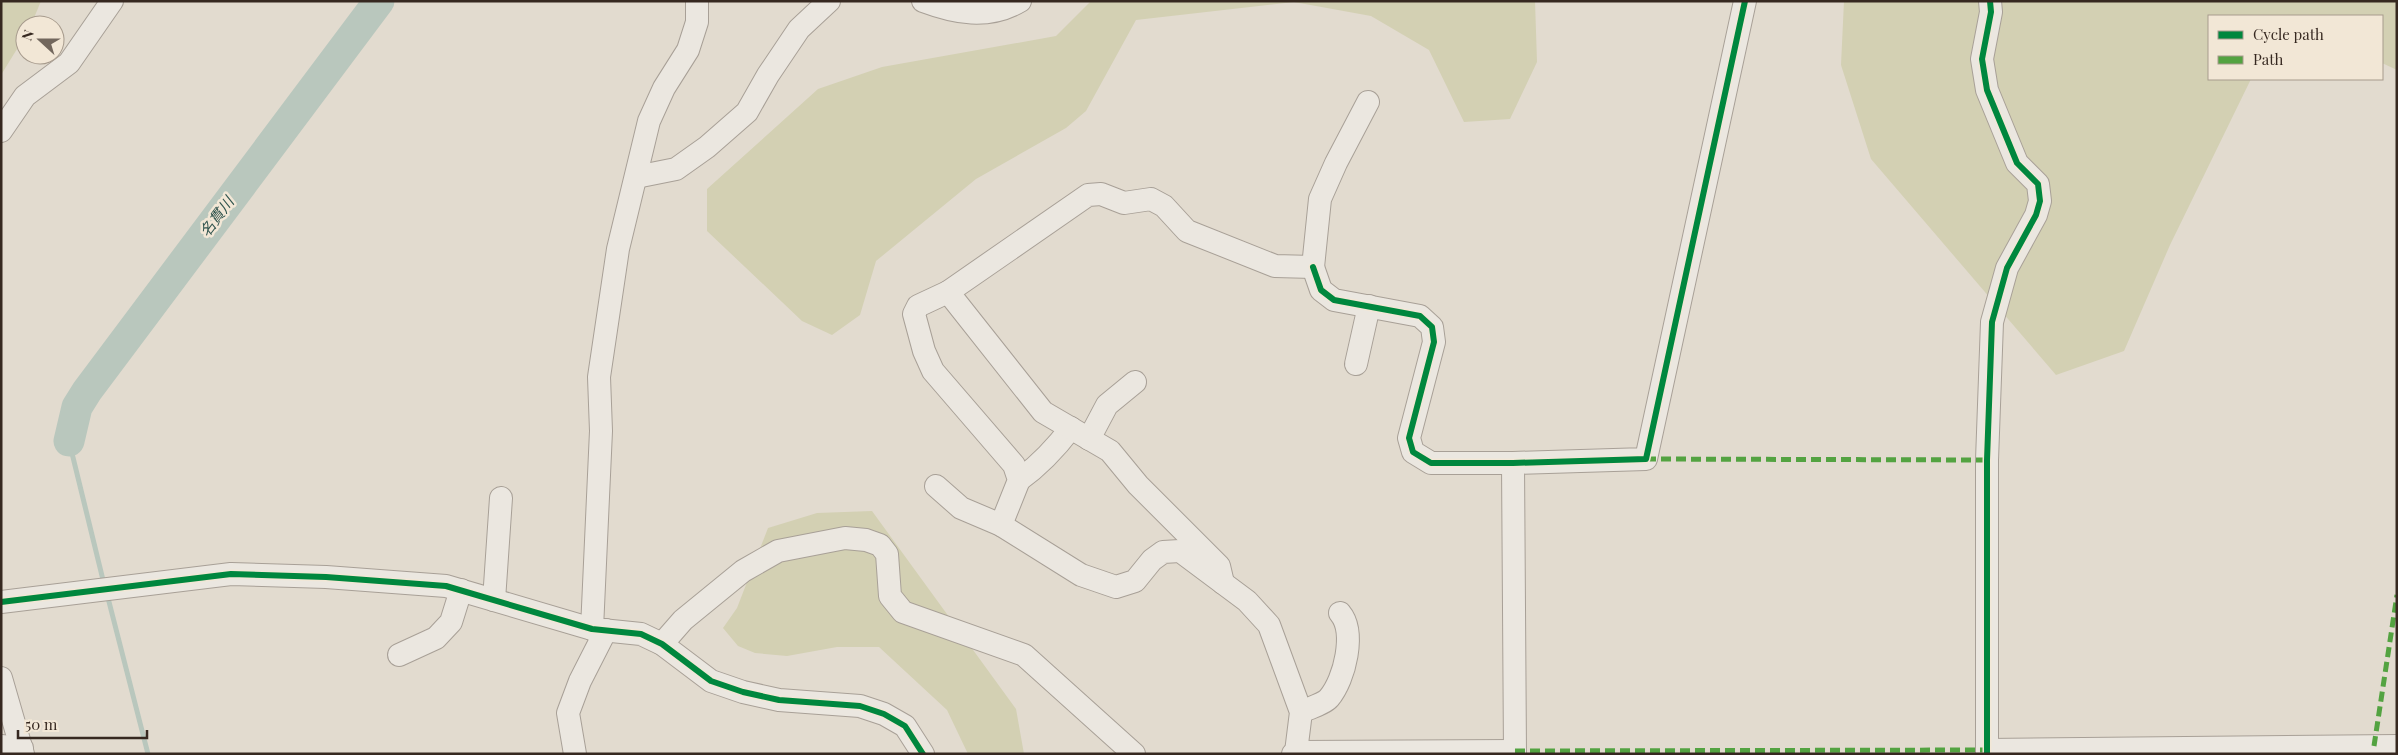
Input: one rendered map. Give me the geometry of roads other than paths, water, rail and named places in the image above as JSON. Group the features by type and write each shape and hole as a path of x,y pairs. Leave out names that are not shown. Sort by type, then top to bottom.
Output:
{"street":[{"path":"1,131 25,96 69,63 112,1"},
{"path":"575,754 568,713 599,629 600,377 618,249 649,121 664,88 688,50 697,22 697,1"},
{"path":"636,177 676,169 707,148 747,112 768,75 799,29 829,1"},
{"path":"923,1 950,11 981,14 1020,1"},
{"path":"1368,102 1336,163 1320,199 1313,267 1321,290 1334,300 1420,316 1432,327 1434,342 1408,438 1414,452 1431,462 1513,463 1646,459 1745,1"},
{"path":"1990,1 1991,12 1982,58 1987,90 2017,163 2038,184 2040,201 2036,215 2007,268 1992,322 1986,460 1987,752 2397,746"},
{"path":"1019,480 1014,466 933,371 924,351 914,314 918,306 948,292 1088,195 1101,194 1124,203 1150,199 1164,206 1187,230 1275,266 1313,267"},
{"path":"948,292 1043,412 1110,451 1138,484 1219,566 1223,583"},
{"path":"1356,364 1369,306"},
{"path":"1001,525 1019,480 1039,466 1056,449 1080,433 1107,405 1135,382"},
{"path":"936,486 961,508 1001,525 1082,574 1116,587 1135,581 1152,560 1163,552 1180,551 1247,600 1269,625 1301,712 1294,753 1515,752 1513,463"},
{"path":"494,600 501,498"},
{"path":"662,644 683,620 743,571 778,551 845,538 866,540 880,545 887,554 890,596 902,612 1024,655 1134,754"},
{"path":"1,602 231,574 326,577 446,586 599,629 641,634 662,644 711,681 743,692 779,700 860,706 884,714 905,726 923,754"},
{"path":"399,655 436,638 452,622 461,590"},
{"path":"1301,712 1328,699 1343,674 1349,631 1347,620 1340,612"},
{"path":"1,678 15,749"}],"waterway":[{"name":"名貫川","path":"69,441 77,407 87,391 379,1"},
{"path":"69,441 104,584"},
{"path":"107,594 148,754"}]}
